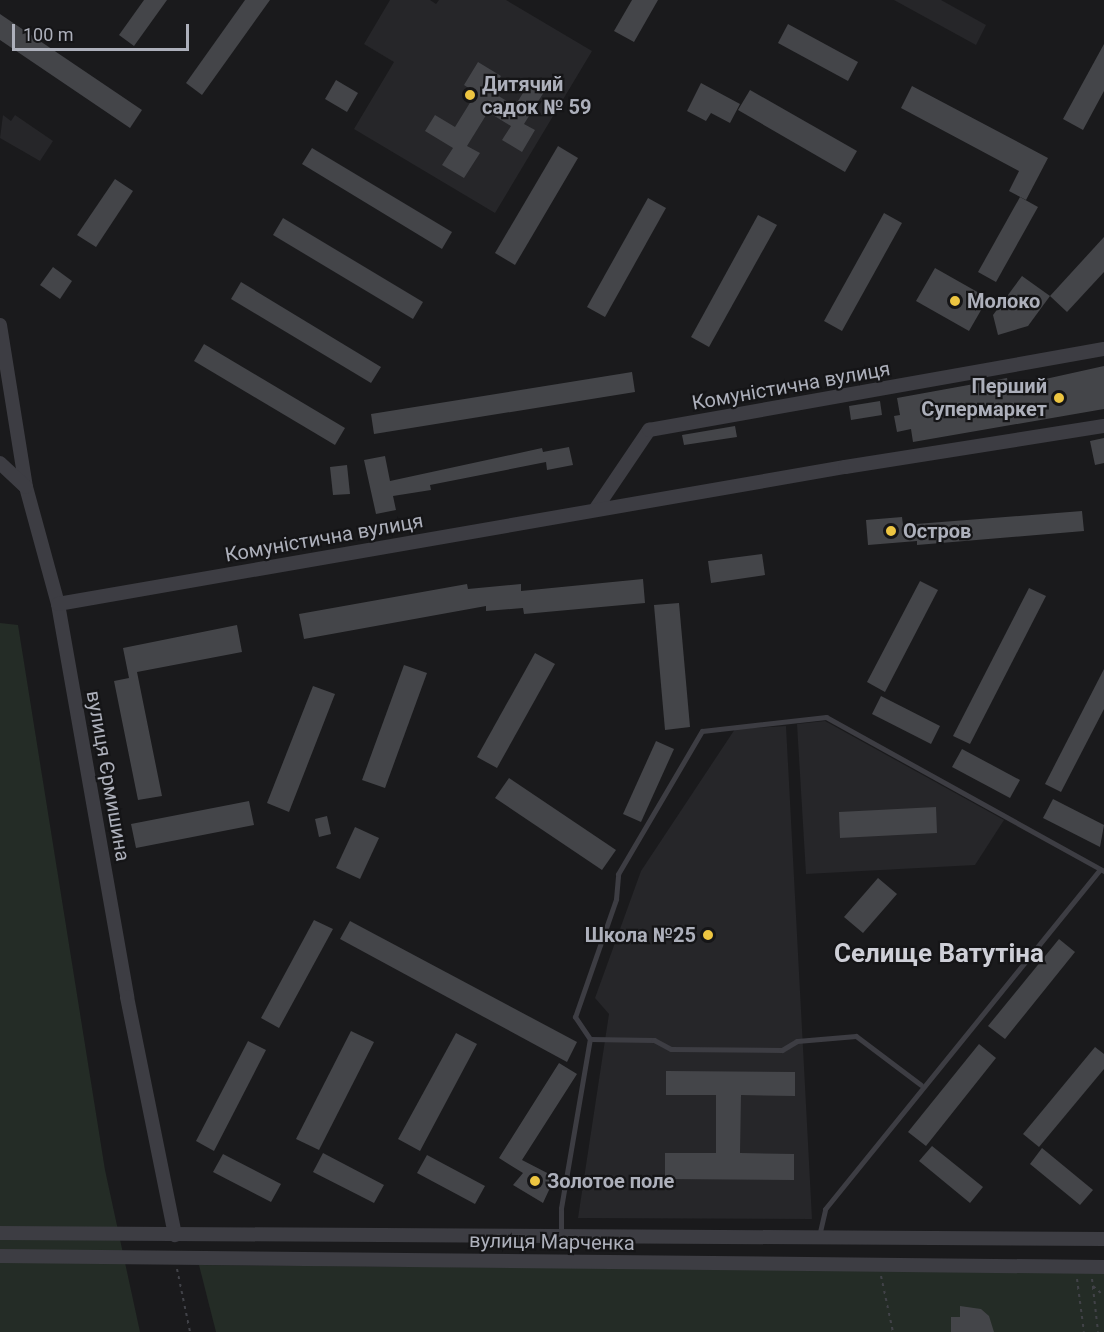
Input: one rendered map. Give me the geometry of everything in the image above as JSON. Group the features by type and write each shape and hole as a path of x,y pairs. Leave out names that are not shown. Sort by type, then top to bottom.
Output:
{"street":[{"name":"вулиця Єрмишина","path":"0,325 26,487 58,604 127,997 176,1235"},
{"name":"Комуністична вулиця","path":"595,510 649,430 1104,350"},
{"name":"Комуністична вулиця","path":"58,604 595,510 1104,426"},
{"path":"0,463 26,487"},
{"path":"0,1233 134,1235 129,1250 135,1257"},
{"path":"90,1234 93,1248 90,1257"},
{"name":"вулиця Марченка","path":"134,1235 1104,1239"},
{"name":"вулиця Марченка","path":"0,1256 1097,1267"}],"lane":[{"path":"561,1237 561,1208 590,1039 575,1017 615,899 618,874 702,731 826,717 1102,870 921,1085 825,1209 818,1238"},
{"path":"590,1039 654,1040 671,1049 782,1050 797,1041 856,1036 921,1085"}],"path":[{"path":"175,1258 190,1332"},
{"path":"879,1265 893,1332"},
{"path":"1076,1267 1084,1332"},
{"path":"1097,1267 1093,1286 1098,1332"},
{"path":"1093,1286 1104,1296"}],"shaded area":[{"name":"Дитячий садок № 59","path":"390,0 430,0 436,4 439,0 506,0 592,51 495,213 354,129 394,62 364,44"},
{"path":"894,0 941,0 986,25 976,45"},
{"path":"3,115 11,121 15,115 53,141 40,161 0,138"},
{"path":"0,623 18,625 105,1170 140,1332 0,1332"},
{"path":"825,721 1004,820 975,865 806,874 797,724"},
{"name":"Школа №25","path":"786,726 812,1219 578,1218 609,1014 595,998 641,871 735,729"},
{"path":"199,1265 1104,1272 1104,1332 216,1332"}],"building":[{"path":"144,0 167,0 134,46 119,35"},
{"path":"245,0 270,0 202,95 186,83"},
{"path":"632,0 658,0 634,42 614,31"},
{"path":"0,14 142,110 130,128 0,40"},
{"path":"788,24 858,62 848,81 778,43"},
{"path":"1104,44 1104,91 1083,130 1063,119"},
{"path":"478,62 501,76 492,92 515,106 529,83 544,92 524,124 535,130 522,152 502,140 511,126 488,112 467,146 480,153 464,178 442,165 453,148 425,131 435,115 455,127 476,93 464,85"},
{"path":"336,80 358,93 347,112 325,99"},
{"path":"701,83 740,104 730,123 711,113 706,121 687,111"},
{"path":"912,86 1048,158 1026,200 1009,191 1019,171 901,108"},
{"path":"750,90 857,151 845,172 738,110"},
{"path":"558,146 578,158 515,265 495,253"},
{"path":"312,148 452,232 442,249 302,164"},
{"path":"115,179 133,191 96,247 77,235"},
{"path":"1020,197 1038,207 996,282 978,272"},
{"path":"648,198 666,208 605,317 587,307"},
{"path":"884,213 902,223 842,331 824,321"},
{"path":"758,215 777,225 709,347 691,337"},
{"path":"283,218 423,302 413,319 273,235"},
{"path":"1104,237 1104,272 1067,312 1050,296"},
{"path":"53,267 72,281 60,299 40,285"},
{"name":"Молоко","path":"935,268 988,298 969,331 916,301"},
{"path":"1022,276 1050,296 1028,326 998,335 993,315"},
{"path":"241,282 381,367 371,383 231,299"},
{"path":"204,344 345,428 335,445 194,361"},
{"path":"1104,366 1104,409 913,442 911,429 897,432 894,416 900,415 897,398 1007,378 1009,387"},
{"path":"632,372 635,392 374,434 371,414"},
{"path":"880,401 882,415 851,420 849,406"},
{"path":"735,426 737,437 684,445 682,435"},
{"path":"1104,438 1104,463 1095,465 1090,441"},
{"path":"569,447 573,465 547,470 546,462 430,485 431,490 393,496 396,510 376,514 364,460 385,456 390,481 542,448 543,452"},
{"path":"347,465 350,494 333,495 330,467"},
{"path":"1082,511 1084,531 917,545 917,541 868,545 866,520 902,517 903,525"},
{"path":"762,554 765,575 711,583 708,561"},
{"path":"643,579 645,603 524,614 523,608 486,611 486,606 304,639 299,614 467,584 468,589 521,584 521,591"},
{"path":"920,581 938,590 885,692 867,682"},
{"path":"1029,588 1046,596 970,744 953,736"},
{"path":"679,603 690,727 665,730 654,605"},
{"path":"237,625 242,652 137,672 162,796 138,800 114,681 129,678 123,648"},
{"path":"535,653 555,664 497,768 477,757"},
{"path":"404,665 427,673 385,788 362,780"},
{"path":"1104,669 1104,709 1061,792 1045,784"},
{"path":"313,686 335,694 289,812 267,803"},
{"path":"881,696 940,726 931,744 872,714"},
{"path":"656,741 674,749 641,822 623,814"},
{"path":"962,749 1020,780 1010,798 952,767"},
{"path":"509,778 616,850 602,870 495,798"},
{"path":"1053,799 1104,825 1100,847 1043,818"},
{"path":"249,801 254,825 136,848 131,824"},
{"path":"936,807 937,833 840,838 839,812"},
{"path":"327,816 331,834 319,837 315,819"},
{"path":"355,827 379,838 360,879 336,868"},
{"path":"878,878 897,894 863,933 844,917"},
{"path":"314,920 333,929 279,1028 261,1018"},
{"path":"350,921 577,1042 567,1062 340,939"},
{"path":"1059,939 1075,952 1005,1039 988,1026"},
{"path":"351,1031 374,1042 319,1150 296,1139"},
{"path":"456,1033 477,1044 420,1151 398,1139"},
{"path":"248,1041 266,1050 214,1151 196,1141"},
{"path":"979,1044 996,1058 926,1146 908,1132"},
{"path":"1095,1047 1104,1054 1104,1069 1039,1147 1023,1134"},
{"path":"559,1063 577,1074 522,1160 555,1177 543,1203 513,1185 523,1173 499,1158"},
{"path":"666,1071 795,1072 795,1096 741,1095 740,1153 794,1154 794,1180 665,1179 665,1153 716,1153 716,1095 666,1095"},
{"path":"932,1146 983,1187 970,1203 919,1161"},
{"path":"1042,1148 1093,1190 1080,1205 1030,1164"},
{"path":"323,1153 384,1185 374,1203 313,1172"},
{"path":"223,1154 281,1184 271,1202 213,1172"},
{"path":"427,1155 485,1186 475,1204 417,1173"},
{"path":"960,1306 981,1309 989,1316 994,1332 951,1332 951,1317 960,1317"}],"place":[{"name":"Дитячий садок № 59","path":"470,95"},
{"name":"Молоко","path":"955,301"},
{"name":"Перший Супермаркет","path":"1059,398"},
{"name":"Остров","path":"891,531"},
{"name":"Школа №25","path":"708,935"},
{"name":"Золотое поле","path":"535,1181"}],"district":[{"name":"Селище Ватутіна","path":"939,954"}]}
